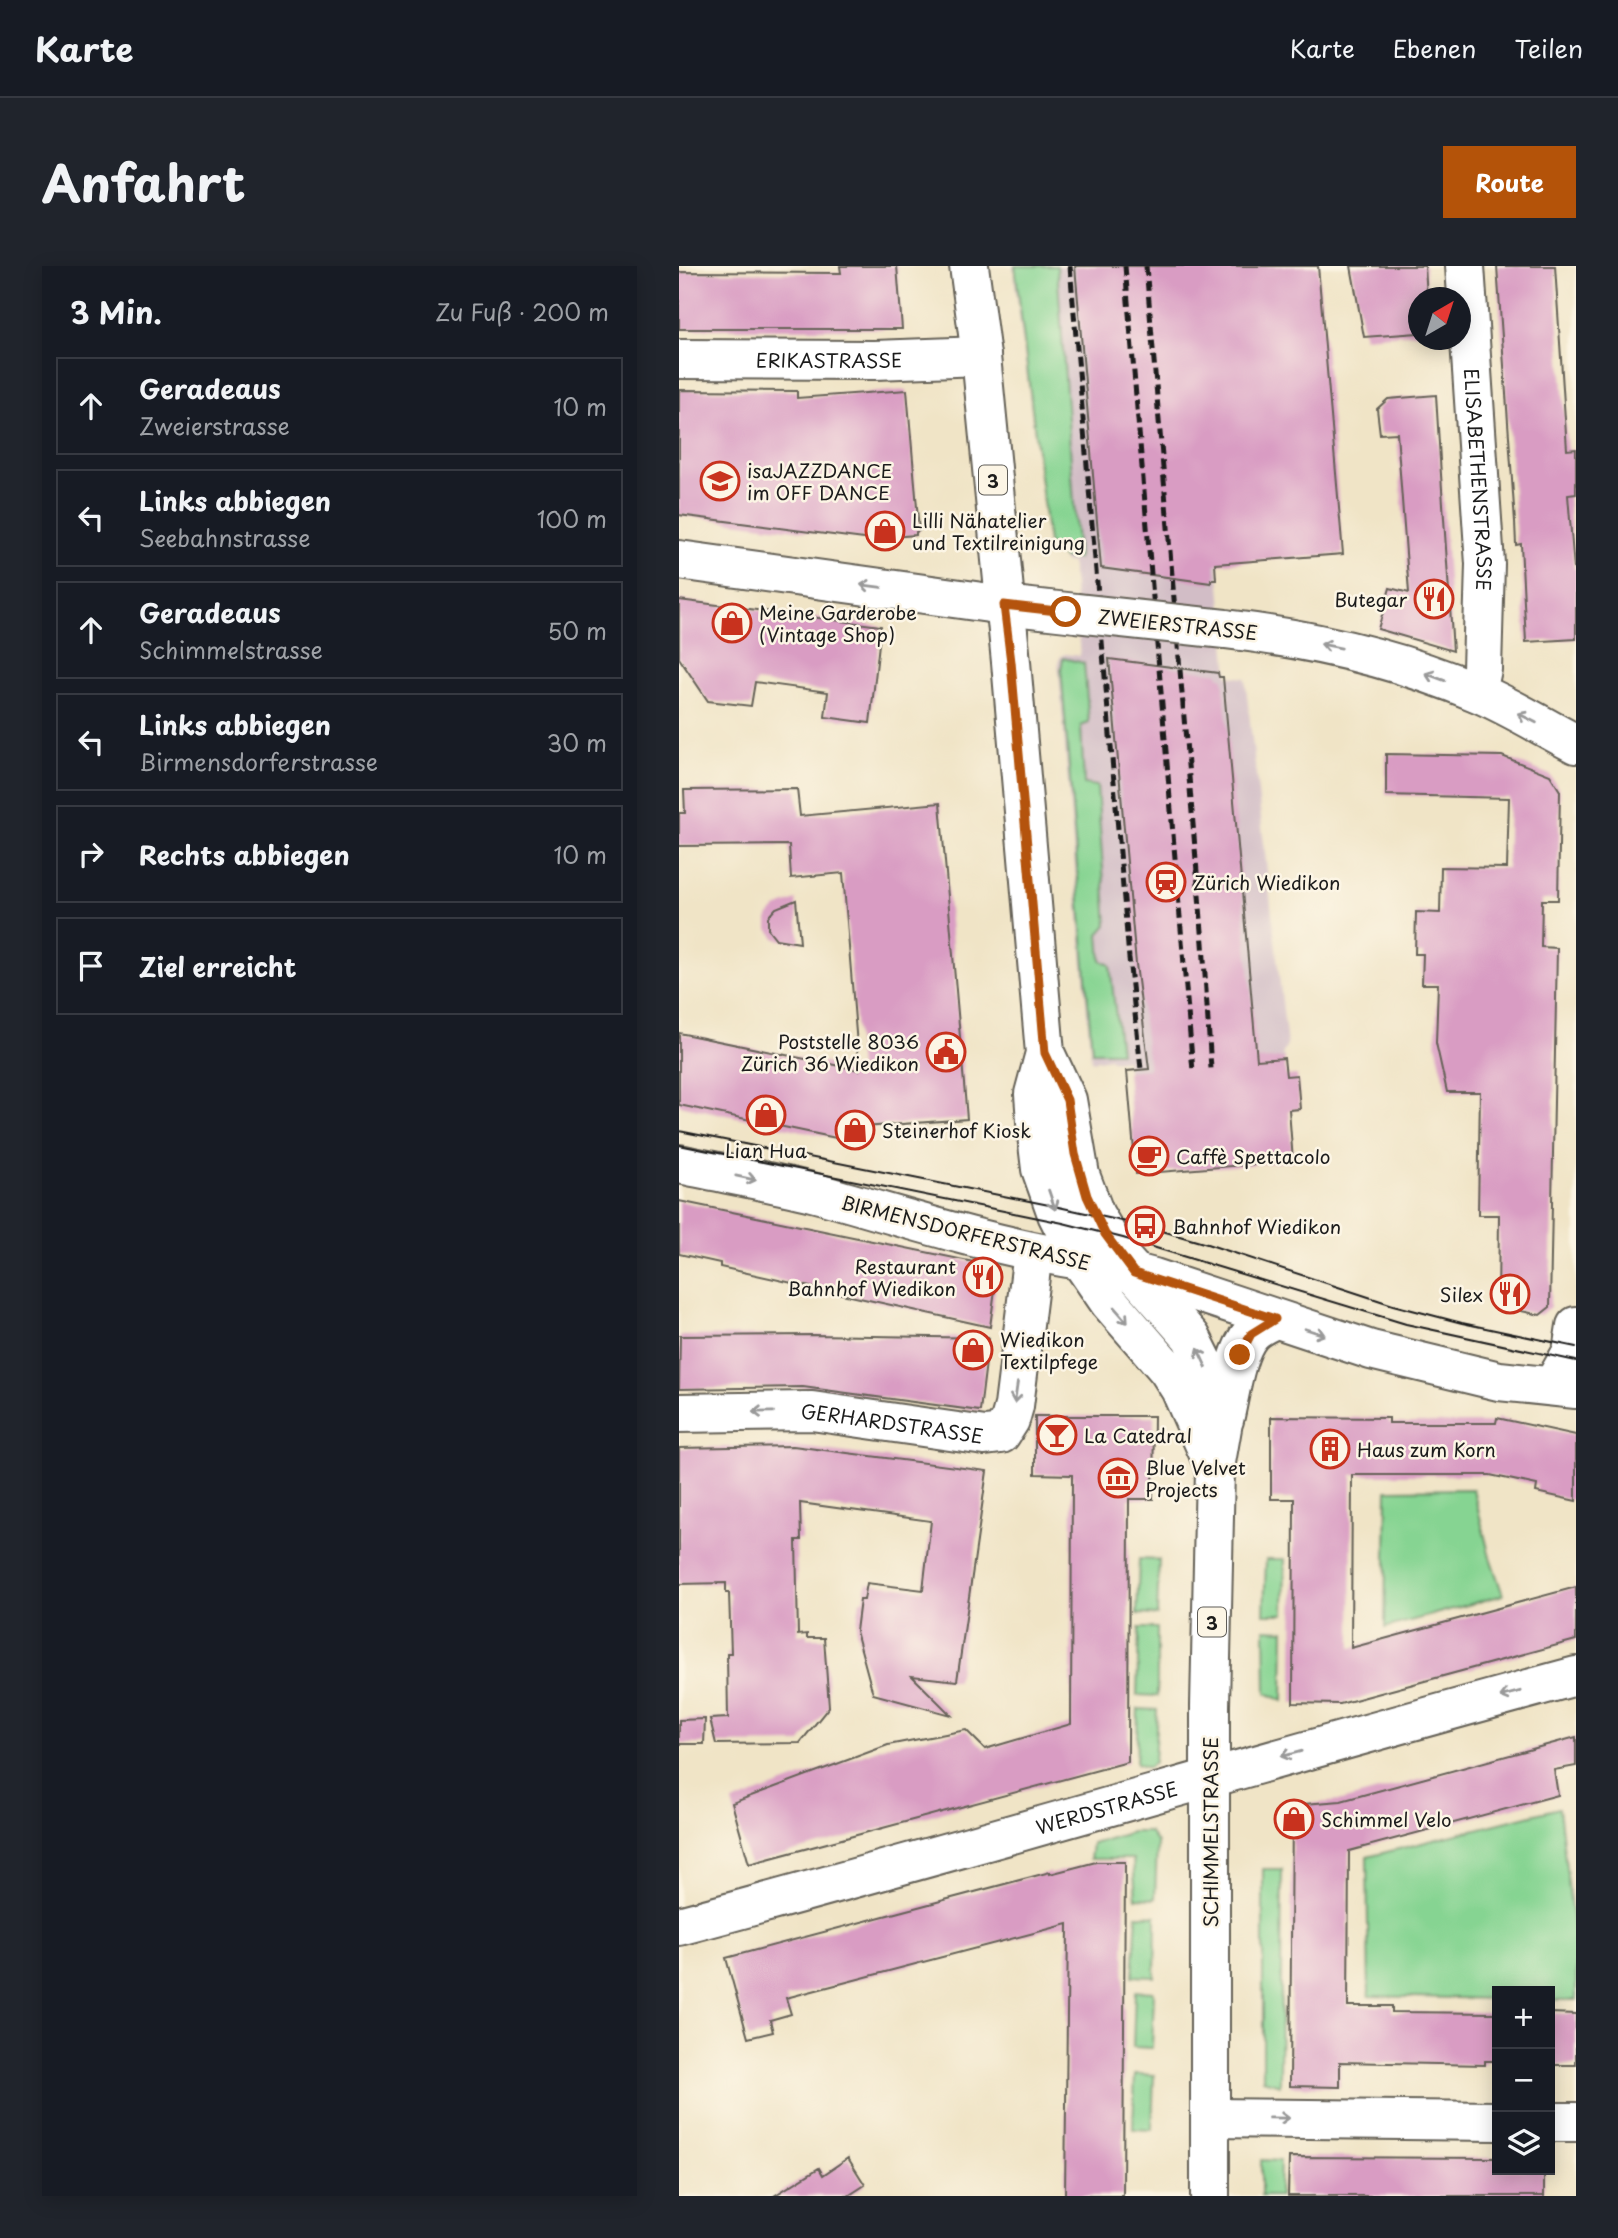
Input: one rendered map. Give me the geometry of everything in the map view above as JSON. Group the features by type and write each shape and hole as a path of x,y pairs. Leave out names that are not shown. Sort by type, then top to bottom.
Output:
{"street":[{"name":"3","path":"969,266 981,356 1011,662 1045,1053 1034,1094 1041,1169 1060,1222 1080,1260"},
{"name":"ELISABETHENSTRASSE","path":"1465,266 1485,564 1482,669 1477,692"},
{"name":"ERIKASTRASSE","path":"679,359 875,360 981,356"},
{"name":"ZWEIERSTRASSE","path":"679,560 1004,605 1268,634 1380,657 1477,692 1576,744"},
{"name":"SCHIMMELSTRASSE","path":"1045,1053 1067,1100 1075,1154 1087,1196 1105,1234 1134,1273 1191,1337 1215,1385 1223,1422 1215,1468 1210,1777 1210,2196"},
{"name":"BIRMENSDORFERSTRASSE","path":"679,1164 819,1194 1033,1252 1134,1273 1371,1350 1499,1381 1565,1387"},
{"name":"GERHARDSTRASSE","path":"679,1413 812,1411 985,1436 1000,1434 1010,1420 1014,1406 1033,1252"},
{"name":"SCHIMMELSTRASSE","path":"1080,1260 1109,1302 1168,1370 1193,1414 1215,1468"},
{"path":"1223,1422 1245,1344 1251,1334 1275,1319"},
{"path":"1565,1387 1576,1326"},
{"name":"WERDSTRASSE","path":"679,1926 906,1866 1154,1796 1210,1777 1576,1676"},
{"path":"1211,2118 1492,2121"},
{"path":"1555,2122 1576,2122"}],"shaded area":[{"path":"1013,266 1192,266 1228,676 1245,678 1287,1045 1282,1055 1293,1160 1136,1174 1126,1059 1091,1061 1058,662 1065,654 1080,656 1073,575 1071,563 1066,563 1048,543"}],"green space":[{"path":"1015,266 1057,266 1078,559 1063,558 1048,543"},
{"path":"1063,658 1084,663 1089,723 1081,726 1084,784 1097,786 1107,925 1099,934 1101,960 1110,965 1120,1052 1092,1052 1061,669"},
{"path":"1473,1489 1490,1557 1503,1595 1385,1628 1387,1490"},
{"path":"1139,1559 1159,1560 1157,1615 1137,1614"},
{"path":"1266,1559 1285,1559 1284,1614 1264,1614"},
{"path":"1139,1628 1157,1628 1157,1696 1137,1695"},
{"path":"1265,1629 1284,1630 1283,1701 1266,1693"},
{"path":"1138,1709 1157,1710 1154,1762 1148,1768 1136,1764"},
{"path":"1559,1808 1576,1950 1576,2000 1555,2000 1555,1986 1492,1986 1492,1999 1369,1996 1367,1857"},
{"path":"1132,1832 1149,1832 1157,1843 1155,1899 1136,1898 1133,1859 1090,1859 1092,1844"},
{"path":"1263,1869 1282,1869 1280,2085 1263,2080"},
{"path":"1137,1915 1156,1916 1155,1977 1133,1976"},
{"path":"1135,1991 1154,1992 1152,2048 1133,2047"},
{"path":"1135,2074 1154,2075 1152,2130 1133,2129"},
{"path":"1261,2160 1280,2161 1279,2196 1261,2196"}],"building":[{"path":"840,266 897,266 902,329 679,329 679,272 841,273"},
{"path":"1075,266 1318,266 1343,554 1215,564 1216,580 1211,580 1211,583 1101,568"},
{"path":"1351,266 1425,266 1426,287 1408,287 1408,334 1364,337"},
{"path":"1497,266 1555,266 1567,450 1576,449 1576,494 1568,495 1574,569 1576,568 1576,639 1526,642 1521,544 1516,545"},
{"path":"679,390 797,391 797,398 907,390 919,531 916,535 864,539 679,515"},
{"path":"1436,395 1453,651 1378,629 1390,588 1409,593 1397,433 1380,434 1377,409 1388,399"},
{"path":"679,600 881,626 870,723 825,717 828,692 755,682 751,706 708,701 679,658"},
{"path":"1109,659 1218,673 1219,677 1223,677 1257,1060 1284,1058 1286,1076 1297,1075 1300,1109 1289,1110 1293,1161 1136,1174 1127,1071 1149,1069 1136,964"},
{"path":"1386,754 1502,756 1550,775 1560,791 1558,900 1542,900 1541,947 1557,948 1550,1307 1540,1315 1498,1306 1499,1215 1478,1215 1480,1092 1447,1092 1436,1043 1438,984 1422,984 1423,954 1415,954 1416,912 1440,913 1441,867 1507,868 1509,798 1386,795"},
{"path":"797,789 800,816 940,803 967,1119 864,1127 860,1143 679,1105 679,1033 859,1070 843,873 791,878 789,845 679,846 679,813 685,813 684,790"},
{"path":"796,900 800,943 776,939 768,929 768,917 776,908"},
{"path":"679,1201 998,1267 990,1327 720,1267 720,1263 679,1254"},
{"path":"680,1336 989,1338 980,1411 803,1387 679,1389"},
{"path":"1035,1416 1154,1416 1153,1499 1129,1499 1128,1762 749,1864 732,1803 888,1745 966,1730 985,1749 1071,1724 1072,1475 1035,1474"},
{"path":"1271,1417 1389,1418 1389,1423 1496,1423 1497,1418 1576,1435 1576,1501 1536,1492 1537,1485 1490,1475 1352,1475 1351,1648 1576,1587 1576,1640 1340,1704 1293,1703 1294,1499 1271,1499"},
{"path":"793,1446 987,1471 957,1681 912,1676 951,1715 873,1694 856,1631 860,1600 864,1600 867,1583 923,1590 931,1521 800,1503 801,1540 796,1540 798,1635 824,1638 829,1707 800,1743 716,1744 710,1719 728,1718 727,1653 731,1653 729,1593 726,1593 726,1583 679,1584 679,1448"},
{"path":"705,1719 704,1744 679,1744 679,1720"},
{"path":"1576,1737 1576,1766 1554,1770 1558,1795 1349,1851 1348,2006 1392,2006 1392,2012 1492,2013 1492,2061 1485,2061 1485,2065 1340,2062 1340,2087 1290,2086 1292,1805 1341,1801"},
{"path":"1096,1862 1125,1862 1123,2196 1065,2196 1068,1924 786,1998 791,2014 770,2020 773,2032 748,2038 726,1958"},
{"path":"1555,2013 1576,2014 1576,2065 1555,2065"},
{"path":"1289,2157 1492,2158 1492,2175 1544,2175 1544,2196 1288,2196"},
{"path":"848,2158 865,2185 848,2196 774,2196 819,2168 823,2175"}],"tram line":[{"path":"679,1131 1145,1226 1393,1305 1462,1323 1576,1347"},
{"path":"679,1145 1063,1223 1123,1238 1406,1324 1576,1361"}],"railway":[{"path":"1070,266 1129,958 1141,1069"},
{"path":"1125,266 1193,1071"},
{"path":"1146,266 1203,943 1211,1069"}],"place":[{"name":"isaJAZZDANCE im OFF DANCE","path":"720,481"},
{"name":"Lilli Nähatelier und Textilreinigung","path":"885,531"},
{"name":"Butegar","path":"1434,599"},
{"name":"Meine Garderobe (Vintage Shop)","path":"732,623"},
{"name":"Zürich Wiedikon","path":"1166,882"},
{"name":"Poststelle 8036 Zürich 36 Wiedikon","path":"946,1052"},
{"name":"Lian Hua","path":"766,1115"},
{"name":"Steinerhof Kiosk","path":"855,1130"},
{"name":"Caffè Spettacolo","path":"1149,1156"},
{"name":"Bahnhof Wiedikon","path":"1145,1226"},
{"name":"Restaurant Bahnhof Wiedikon","path":"983,1277"},
{"name":"Silex","path":"1510,1294"},
{"name":"Wiedikon Textilpfege","path":"973,1350"},
{"name":"La Catedral","path":"1057,1435"},
{"name":"Haus zum Korn","path":"1330,1449"},
{"name":"Blue Velvet Projects","path":"1118,1478"},
{"name":"Schimmel Velo","path":"1294,1819"}],"route":[{"path":"1066,612 1004,605 1045,1053 1067,1100 1075,1154 1087,1196 1105,1234 1134,1273 1275,1319 1251,1334 1240,1355"}]}
